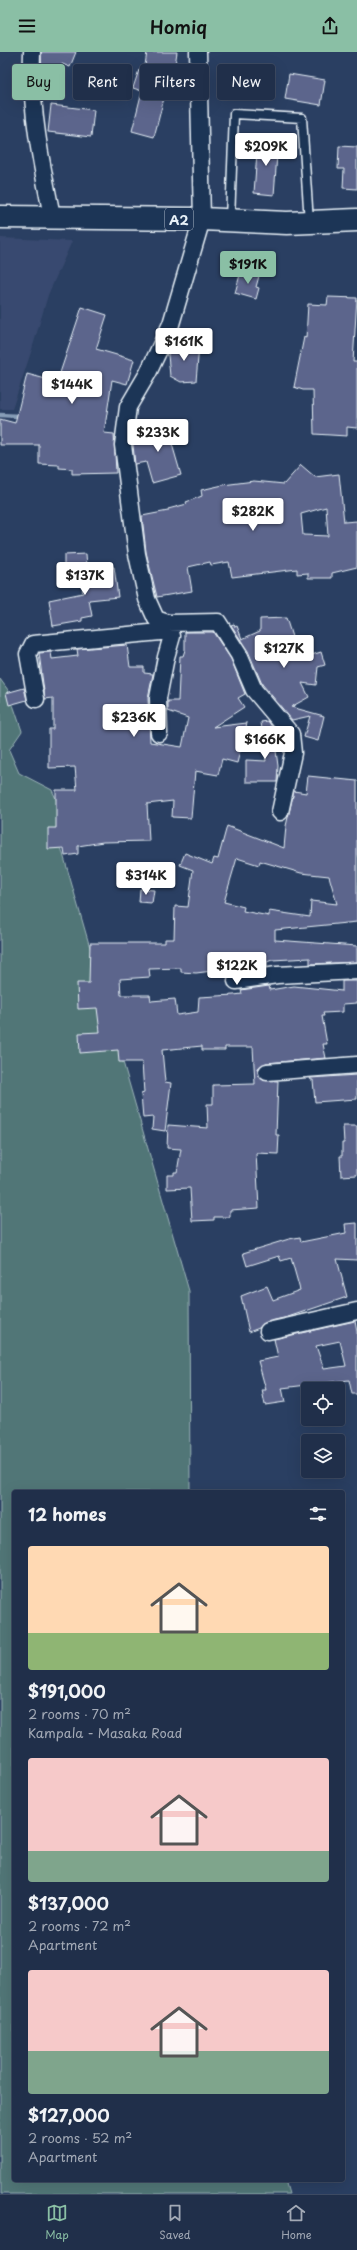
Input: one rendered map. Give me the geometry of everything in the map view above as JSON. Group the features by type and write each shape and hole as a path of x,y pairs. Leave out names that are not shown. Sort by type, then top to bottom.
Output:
{"main road":[{"name":"A2","path":"0,217 52,216 309,222 357,220"}],"street":[{"path":"32,52 31,76 35,132 52,216"},
{"path":"159,733 158,698 166,657 172,636 169,627 156,619 148,600 131,518 123,445 128,407 148,373 171,324 202,219 198,52"},
{"path":"36,699 28,654 33,644 218,622 239,655 254,690 291,734 293,753 280,812"},
{"path":"236,981 277,975 357,970"},
{"path":"267,1072 357,1066"},
{"path":"268,1331 357,1311"}],"lane":[{"path":"230,220 234,114 302,118 309,222"}],"shaded area":[{"path":"0,238 72,241 48,295 12,409 0,409"}],"green space":[{"path":"0,679 8,690 22,731 9,750 19,773 52,790 61,810 61,847 189,1291 190,1490 12,1490 12,2182 286,2182 289,2194 0,2194"}],"building":[{"path":"41,52 76,52 70,67 65,64 42,64"},
{"path":"147,52 177,52 175,64 145,64"},
{"path":"140,70 140,90 133,88"},
{"path":"289,74 325,80 321,105 285,99"},
{"path":"140,99 163,100 154,137 132,131"},
{"path":"43,100 57,100 57,102"},
{"path":"51,105 94,110 91,137 48,132"},
{"path":"258,139 278,141 274,195 254,193"},
{"path":"339,146 357,147 357,189 343,188 344,169 338,169"},
{"path":"241,271 259,276 256,287 259,288 256,299 235,293"},
{"path":"328,297 357,298 353,362 357,362 357,428 347,427 347,436 314,434 313,390 303,390 294,387 304,337 306,338 308,304 327,305"},
{"path":"82,307 107,315 96,349 134,360 127,384 112,380 104,433 114,434 116,473 72,474 72,469 59,468 59,465 39,464 39,445 0,445 0,419 15,423 27,374 57,382"},
{"path":"177,341 199,346 196,381 181,382 170,376 168,355 171,347 175,347"},
{"path":"178,427 182,441 172,444 181,475 152,483 146,462 135,464 133,445 134,433 157,428 158,432"},
{"path":"301,465 315,477 339,474 344,522 357,521 357,567 332,573 332,578 308,578 308,573 297,574 297,569 232,577 229,562 211,565 210,562 188,567 192,591 157,597 146,552 142,516 168,511 168,509 187,504 186,502 202,496 201,490 223,485 254,481 284,484","holes":["326,507 328,536 303,535 301,514"]},
{"path":"86,554 87,566 64,568 64,555"},
{"path":"114,567 118,597 89,600 92,616 82,618 82,621 53,626 49,600 83,593 80,569"},
{"path":"286,618 299,659 321,652 325,665 318,667 316,685 302,683 309,697 291,707 324,716 318,741 304,737 310,716 292,720 262,684 248,651 231,625 234,624 235,627 237,626 242,639 260,631 260,619"},
{"path":"185,632 213,632 231,659 245,694 238,698 244,707 213,727 247,723 237,763 222,759 218,775 195,771 191,818 172,817 173,801 147,804 149,841 103,842 78,846 78,854 65,856 64,848 48,849 48,828 56,828 56,790 77,790 75,767 49,768 49,729 53,729 53,698 45,699 39,653 51,652 52,659 78,656 77,649 127,645 130,667 144,667 144,673 153,674 148,698 150,742 182,747 188,718 168,711 168,701 178,701 180,656 183,656 185,650"},
{"path":"24,688 27,700 9,705 6,693"},
{"path":"268,721 273,728 278,766 277,782 246,782 246,760 266,761 261,722"},
{"path":"308,776 357,781 357,922 275,930 275,940 357,946 357,962 310,964 310,958 272,960 267,962 267,967 237,970 237,968 196,973 181,972 181,968 149,969 150,977 120,979 121,995 150,995 151,1001 175,999 177,1015 198,1012 199,997 242,994 241,990 269,986 270,990 294,986 342,991 342,981 357,981 357,1003 343,1004 343,1012 323,1013 324,1016 322,1016 327,1044 323,1044 326,1058 266,1063 258,1068 258,1073 263,1080 278,1081 276,1135 279,1135 278,1154 256,1153 259,1208 230,1210 230,1217 214,1217 214,1220 192,1221 190,1188 167,1189 167,1175 174,1175 174,1172 177,1172 181,1149 167,1148 168,1125 208,1128 207,1104 213,1104 213,1085 255,1084 253,1047 225,1047 225,1050 202,1050 202,1046 162,1050 165,1082 171,1083 165,1131 152,1129 153,1117 143,1118 141,1094 144,1093 142,1062 119,1062 118,1050 80,1053 79,1033 100,1032 97,1008 78,1009 77,983 89,983 90,943 165,943 165,939 174,939 175,906 188,907 193,870 180,865 185,853 212,864 214,858 218,859 227,826 284,848 286,826 294,791 306,793","holes":["237,858 259,865 260,861 301,873 329,876 337,904 311,901 310,917 269,911 269,916 243,911 244,907 224,902"]},
{"path":"140,889 154,890 152,903 139,902"},
{"path":"357,1075 357,1099 315,1102 313,1080 310,1078"},
{"path":"343,1126 357,1126 357,1175 341,1176 340,1156 342,1156 342,1143 344,1143"},
{"path":"357,1223 357,1260 337,1259 347,1297 288,1317 266,1322 259,1328 249,1332 241,1296 267,1286 273,1300 300,1290 291,1258 281,1261 279,1256 247,1266 243,1253 289,1239 300,1237 301,1242 346,1233 345,1224"},
{"path":"355,1321 357,1332 357,1394 352,1394 349,1380 332,1382 301,1382 301,1386 282,1388 285,1402 265,1405 262,1390 266,1390 258,1361 278,1357 274,1339","holes":["340,1341 346,1366 324,1369 316,1346"]}],"waterway":[{"path":"0,415 19,416"}]}
